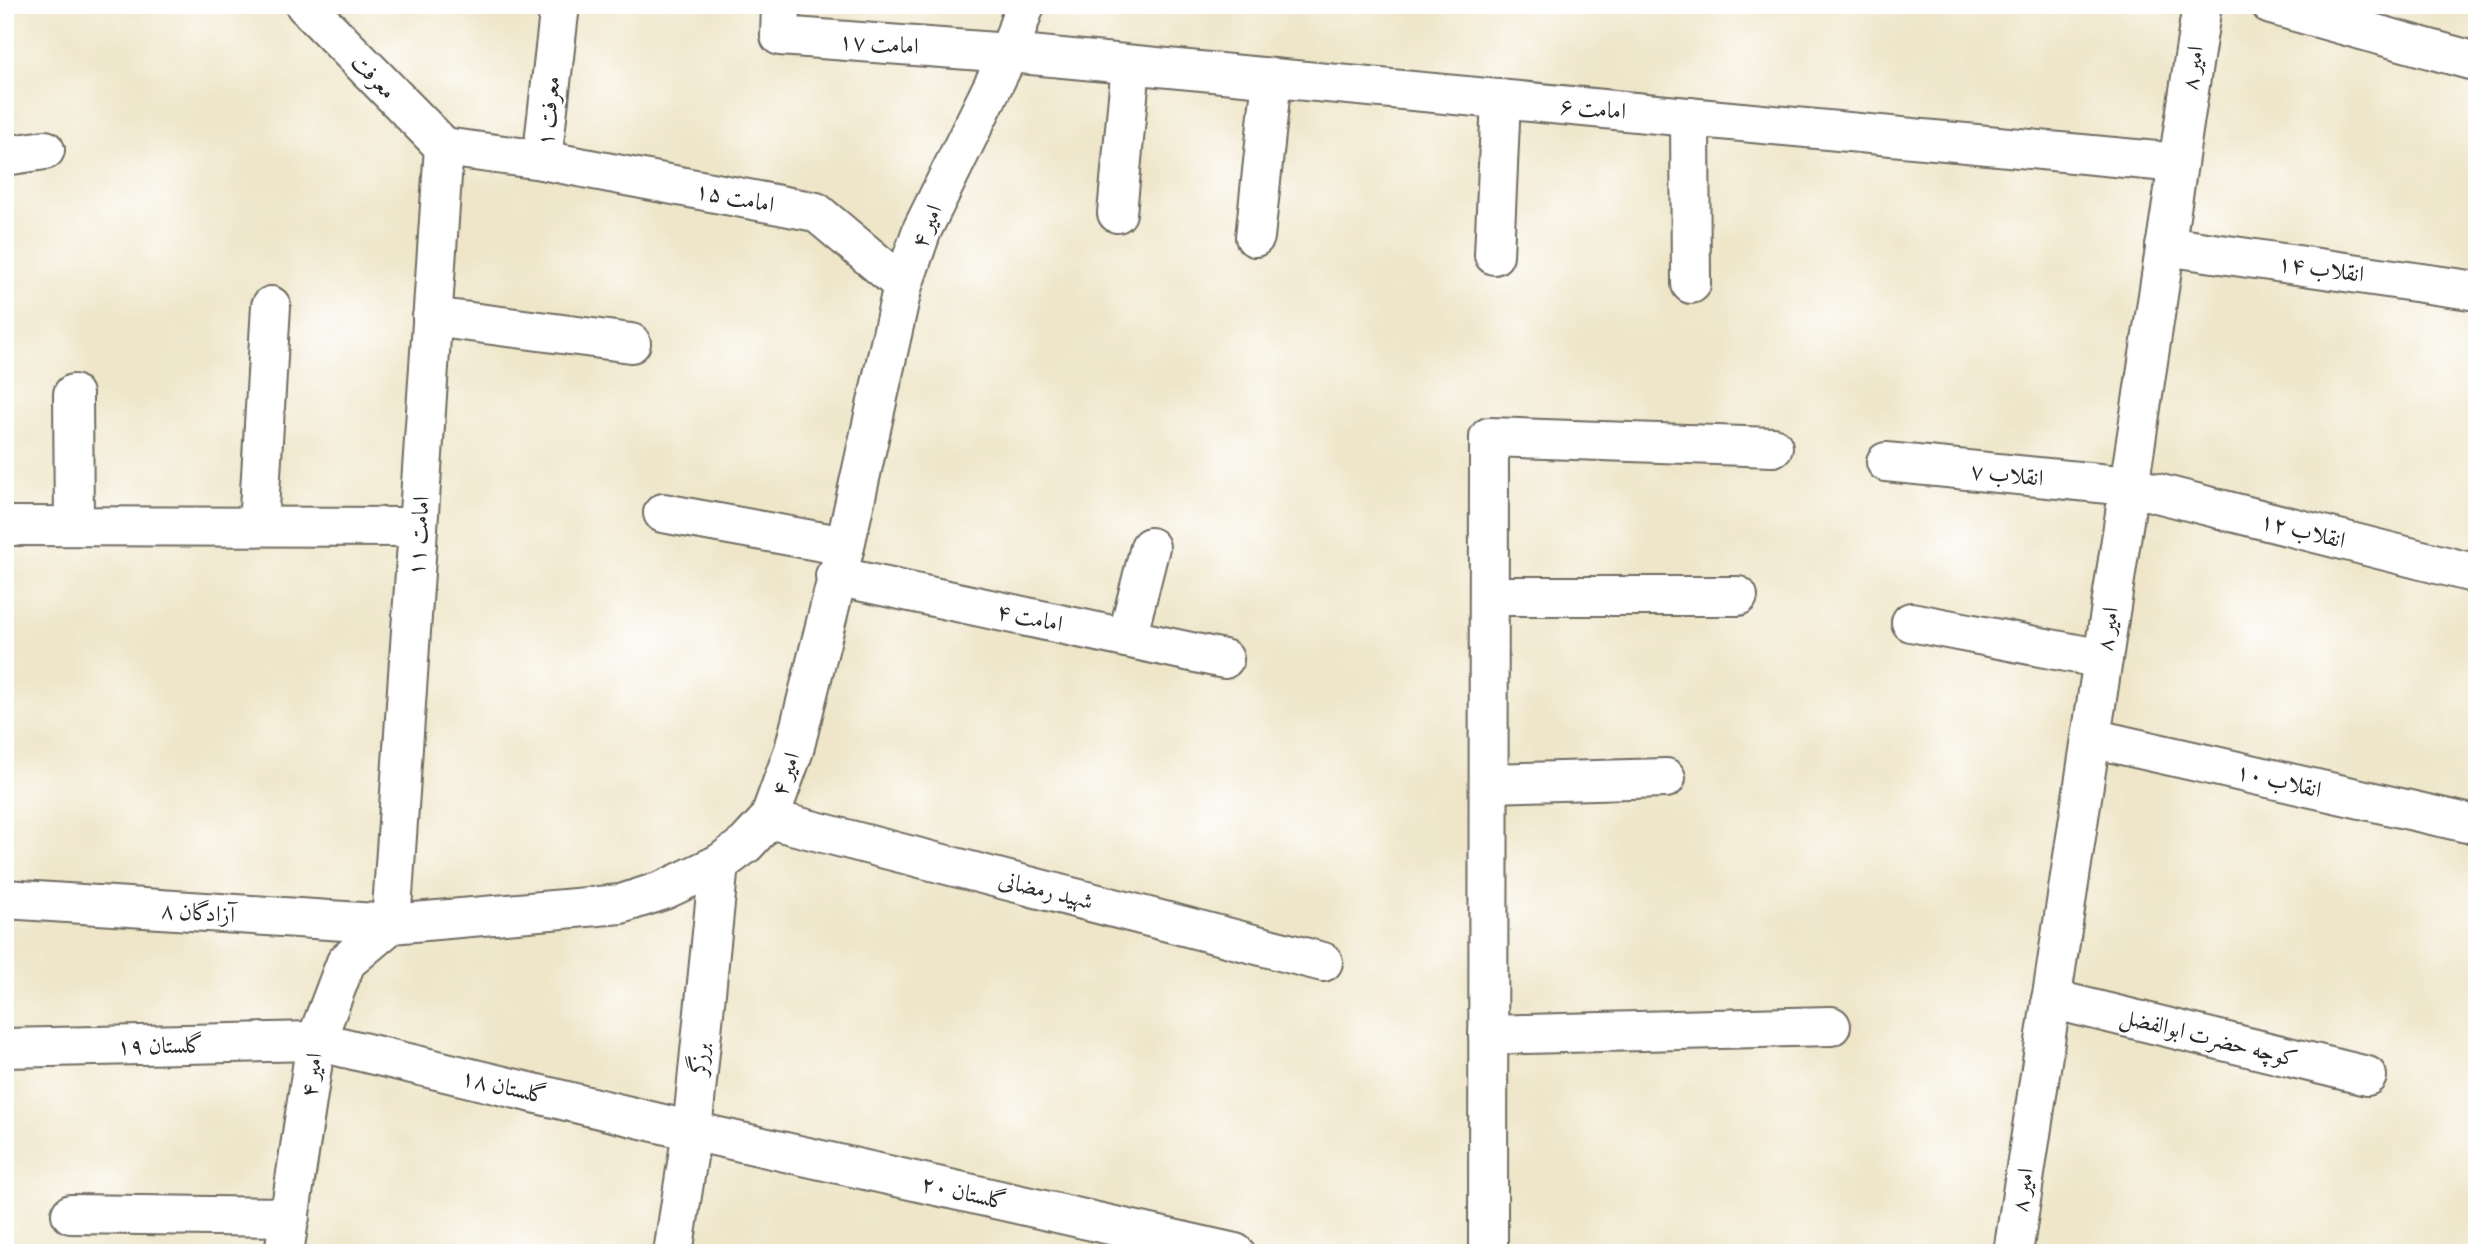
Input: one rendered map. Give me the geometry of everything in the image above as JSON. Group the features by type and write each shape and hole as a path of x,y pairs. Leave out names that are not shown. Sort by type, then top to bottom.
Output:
{"street":[{"name":"معرفت","path":"305,5 444,147"},
{"name":"معرفت ۱","path":"444,147 542,160 560,5"},
{"name":"امامت ۱۷","path":"780,5 780,36 1009,53"},
{"name":"امیر ۴","path":"287,1235 316,1041 346,962 391,925 621,904 664,890 719,864 746,844 769,819 794,750 903,285 922,230 1009,53 1026,5"},
{"name":"امیر ۸","path":"2013,1253 2202,5"},
{"path":"2271,5 2477,62"},
{"name":"امامت ۶","path":"1009,53 2178,163"},
{"path":"1117,213 1132,65"},
{"path":"1255,237 1272,78"},
{"path":"1494,255 1501,99"},
{"path":"1690,117 1691,284"},
{"name":"امامت ۱۱","path":"391,925 444,147"},
{"path":"5,156 45,150"},
{"name":"امامت ۱۵","path":"542,160 816,212 903,285"},
{"name":"انقلاب ۱۴","path":"2165,246 2477,291"},
{"path":"258,526 271,306"},
{"path":"432,317 631,343"},
{"path":"74,394 74,524"},
{"path":"1488,1253 1489,437 1773,447"},
{"name":"انقلاب ۷","path":"1886,462 2129,486"},
{"name":"انقلاب ۱۲","path":"2129,486 2477,574"},
{"name":"امامت ۴","path":"663,513 1127,638 1224,659"},
{"path":"5,526 74,524 418,527"},
{"path":"1127,638 1150,547"},
{"path":"1489,596 1738,596"},
{"path":"1911,622 2103,659"},
{"name":"انقلاب ۱۰","path":"2091,738 2467,822"},
{"path":"1489,783 1666,779"},
{"name":"شهید رمضانی","path":"769,819 1323,962"},
{"name":"برزگر","path":"674,1253 692,1131 719,864"},
{"name":"آزادگان ۸","path":"5,899 391,925"},
{"name":"کوچه حضرت ابوالفضل","path":"2051,999 2367,1076"},
{"path":"1488,1035 1831,1026"},
{"name":"گلستان ۱۸","path":"316,1041 692,1131"},
{"name":"گلستان ۱۹","path":"5,1048 316,1041"},
{"name":"گلستان ۲۰","path":"692,1131 1236,1253"},
{"path":"71,1214 287,1235"}]}
